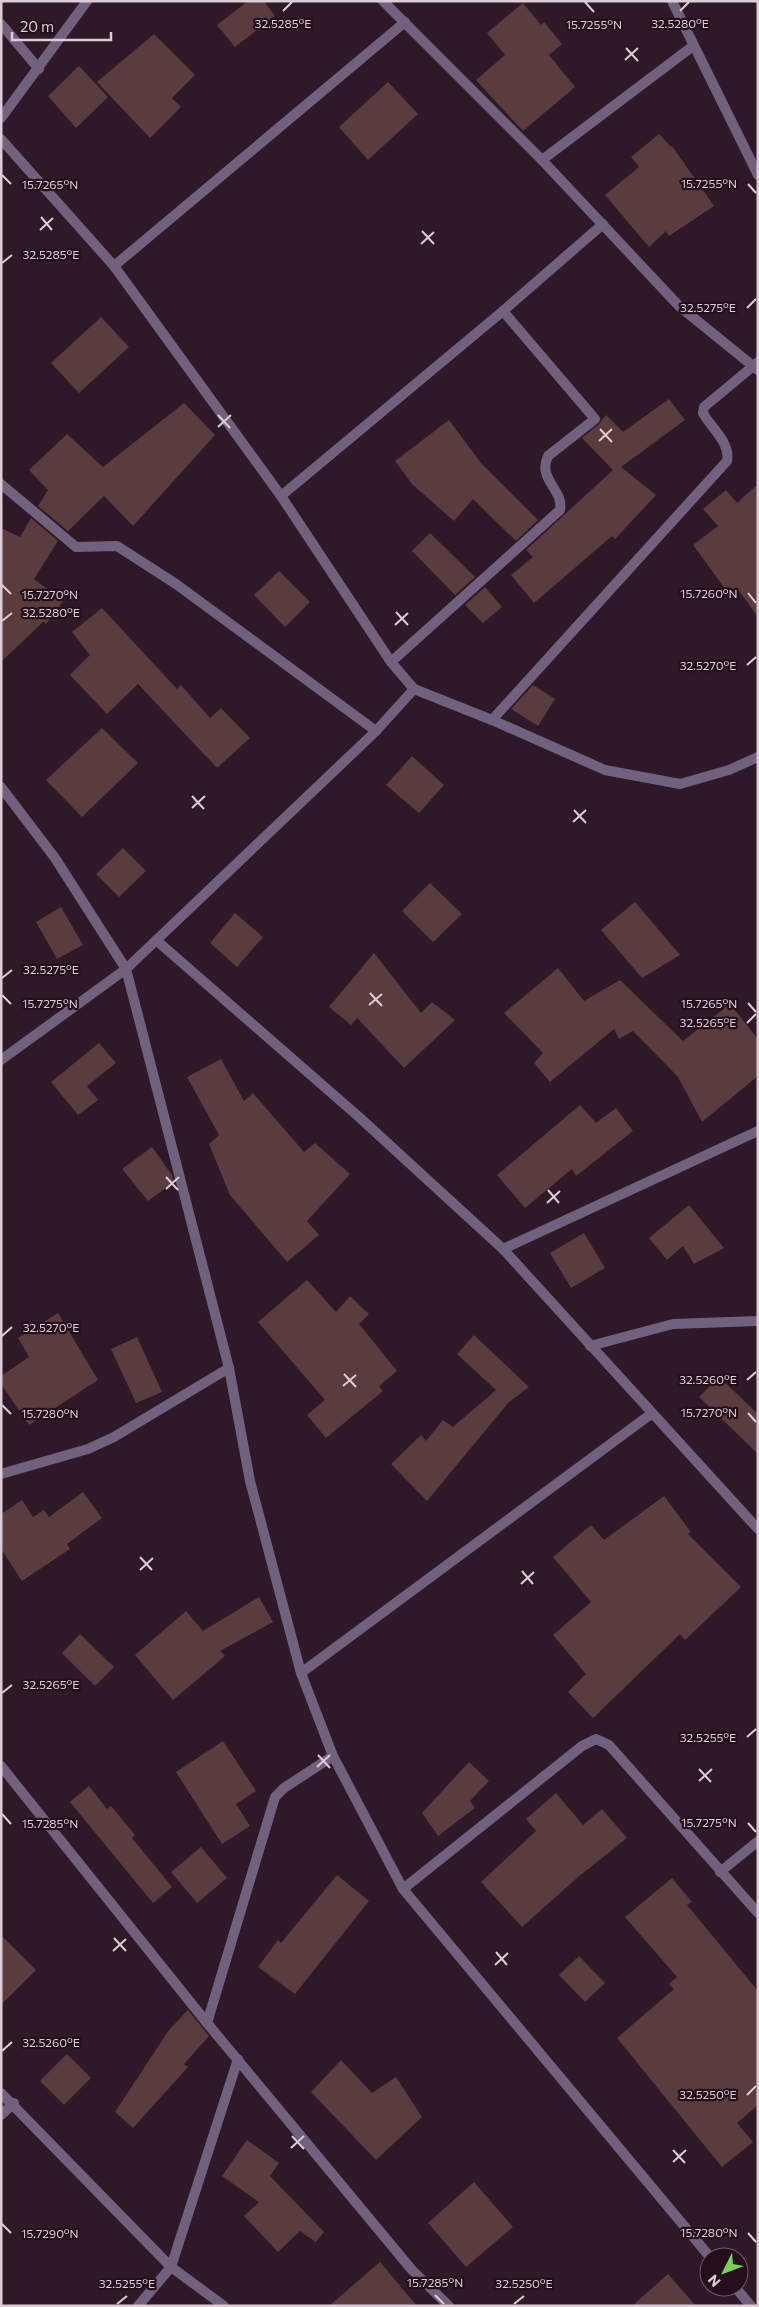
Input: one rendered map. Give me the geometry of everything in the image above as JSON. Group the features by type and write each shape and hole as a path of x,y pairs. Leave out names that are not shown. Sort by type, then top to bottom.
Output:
{"street":[{"path":"1,118 39,69 87,1"},
{"path":"383,1 542,160 679,306 757,366 704,407 703,413 706,419 726,447 729,454 728,461 492,720"},
{"path":"672,1 758,175"},
{"path":"114,266 405,22"},
{"path":"1,24 39,69"},
{"path":"542,160 693,46"},
{"path":"1,139 114,266 282,496 390,662 414,689 492,720 605,770 680,784 729,770 758,757"},
{"path":"282,496 503,311 603,224"},
{"path":"390,662 560,510 562,504 544,471 548,456 595,419 503,311"},
{"path":"1,484 76,547 117,546 176,584 376,731"},
{"path":"1,1060 126,970 376,731 414,689"},
{"path":"1,787 56,858 126,970 229,1368 250,1481 301,1673 333,1756 403,1889 702,2247"},
{"path":"156,940 359,1117 503,1249 651,1414 758,1529"},
{"path":"503,1249 758,1131"},
{"path":"590,1346 673,1324 758,1321"},
{"path":"1,1474 88,1449 114,1437 229,1368"},
{"path":"301,1673 651,1414"},
{"path":"403,1889 582,1746 596,1739 609,1745 758,1913"},
{"path":"207,2023 275,1797 284,1788 333,1756"},
{"path":"1,1766 207,2023 412,2270 449,2306"},
{"path":"720,1872 758,1841"},
{"path":"138,2306 170,2267 238,2059"},
{"path":"1,2092 14,2103 170,2267 224,2306"},
{"path":"1,2115 14,2103"}],"building":[{"path":"248,1 264,1 275,16 235,47 217,25"},
{"path":"523,3 541,25 544,22 562,44 549,55 575,87 523,131 476,80 505,55 487,33"},
{"path":"154,34 195,75 172,98 181,107 150,138 97,82"},
{"path":"79,66 108,97 76,128 48,96"},
{"path":"388,82 418,114 368,160 339,127"},
{"path":"659,134 672,146 714,206 669,236 666,231 649,247 605,195 639,167 631,157"},
{"path":"101,317 129,347 79,393 51,363"},
{"path":"669,399 685,420 621,467 656,495 615,539 612,536 534,603 511,575 533,557 526,550 613,470 582,438 599,424 606,415 623,432"},
{"path":"184,403 215,435 133,526 104,496 68,531 38,506 48,490 29,470 67,434 103,467"},
{"path":"449,420 481,463 538,520 516,541 473,499 454,521 412,484 395,461"},
{"path":"758,484 758,617 737,588 729,594 693,545 718,526 703,509 726,490 737,503"},
{"path":"31,518 58,541 34,579 63,601 46,624 43,622 1,662 1,528 20,537"},
{"path":"430,533 475,577 455,595 412,551"},
{"path":"279,571 310,602 285,627 254,595"},
{"path":"485,587 502,607 483,623 465,605"},
{"path":"102,608 177,689 181,685 210,718 221,708 250,738 217,768 138,684 107,714 70,675 90,655 72,632"},
{"path":"533,685 555,699 538,726 511,709"},
{"path":"102,728 138,763 82,817 46,780"},
{"path":"412,756 444,785 419,813 386,785"},
{"path":"123,848 146,871 119,897 96,874"},
{"path":"430,883 462,914 433,942 402,911"},
{"path":"635,902 680,955 642,978 601,930"},
{"path":"61,907 83,945 57,959 36,922"},
{"path":"235,913 263,937 237,967 210,943"},
{"path":"374,953 421,1013 432,1002 455,1020 404,1068 357,1018 351,1025 329,1007"},
{"path":"558,968 584,1001 620,980 683,1041 730,1004 758,1039 758,1076 702,1122 678,1077 633,1031 619,1039 614,1029 550,1082 534,1063 543,1053 504,1013"},
{"path":"99,1043 116,1063 87,1086 98,1100 78,1115 51,1082"},
{"path":"221,1059 244,1101 253,1093 304,1152 315,1143 350,1174 307,1221 319,1235 287,1262 230,1195 209,1144 219,1135 187,1077"},
{"path":"580,1105 596,1123 616,1108 633,1131 576,1176 572,1169 525,1208 497,1175"},
{"path":"152,1147 172,1175 174,1182 148,1201 122,1169"},
{"path":"689,1205 724,1248 694,1264 683,1246 667,1260 649,1238"},
{"path":"584,1233 605,1268 571,1288 550,1253"},
{"path":"307,1280 336,1312 350,1296 369,1314 359,1324 397,1371 379,1386 383,1391 326,1438 307,1415 325,1400 258,1322"},
{"path":"58,1313 98,1380 29,1425 1,1384 1,1376 29,1357 18,1338"},
{"path":"474,1335 529,1387 509,1402 427,1501 391,1464 421,1435 426,1441 443,1420 453,1427 496,1390 457,1354"},
{"path":"137,1337 162,1392 136,1403 111,1349"},
{"path":"719,1377 758,1414 758,1454 699,1397"},
{"path":"83,1492 102,1518 67,1544 70,1549 22,1581 1,1549 1,1514 22,1500 33,1517 44,1510 49,1517"},
{"path":"664,1496 691,1532 688,1534 741,1587 685,1640 680,1634 593,1718 568,1692 586,1674 553,1635 591,1602 553,1557 591,1525 604,1540"},
{"path":"259,1597 273,1622 220,1651 225,1656 173,1700 135,1655 186,1611 203,1631"},
{"path":"80,1634 114,1667 95,1686 62,1653"},
{"path":"223,1741 256,1791 236,1804 250,1826 222,1844 176,1772"},
{"path":"469,1762 489,1781 470,1801 475,1808 438,1836 422,1813"},
{"path":"89,1786 107,1809 111,1806 135,1835 132,1838 172,1887 153,1903 70,1802"},
{"path":"556,1793 583,1825 602,1809 627,1838 577,1878 522,1927 481,1882 536,1831 526,1819"},
{"path":"201,1847 227,1878 197,1903 171,1872"},
{"path":"337,1875 369,1901 295,1994 258,1967 278,1940 281,1943"},
{"path":"672,1878 692,1902 687,1905 758,1991 758,2105 737,2123 753,2142 722,2167 617,2038 674,1989 669,1984 677,1977 625,1917"},
{"path":"1,1935 36,1970 1,2005"},
{"path":"579,1956 605,1983 585,2002 559,1975"},
{"path":"188,2010 209,2036 184,2064 188,2067 133,2128 115,2112 169,2030"},
{"path":"67,2054 91,2078 64,2105 40,2081"},
{"path":"341,2060 372,2093 396,2077 422,2117 376,2160 311,2092"},
{"path":"247,2140 279,2163 270,2176 324,2232 316,2242 300,2231 278,2252 244,2216 259,2202 222,2176"},
{"path":"474,2182 513,2227 466,2267 428,2223"},
{"path":"380,2262 417,2306 329,2306"},
{"path":"668,2274 696,2306 632,2306"}]}
